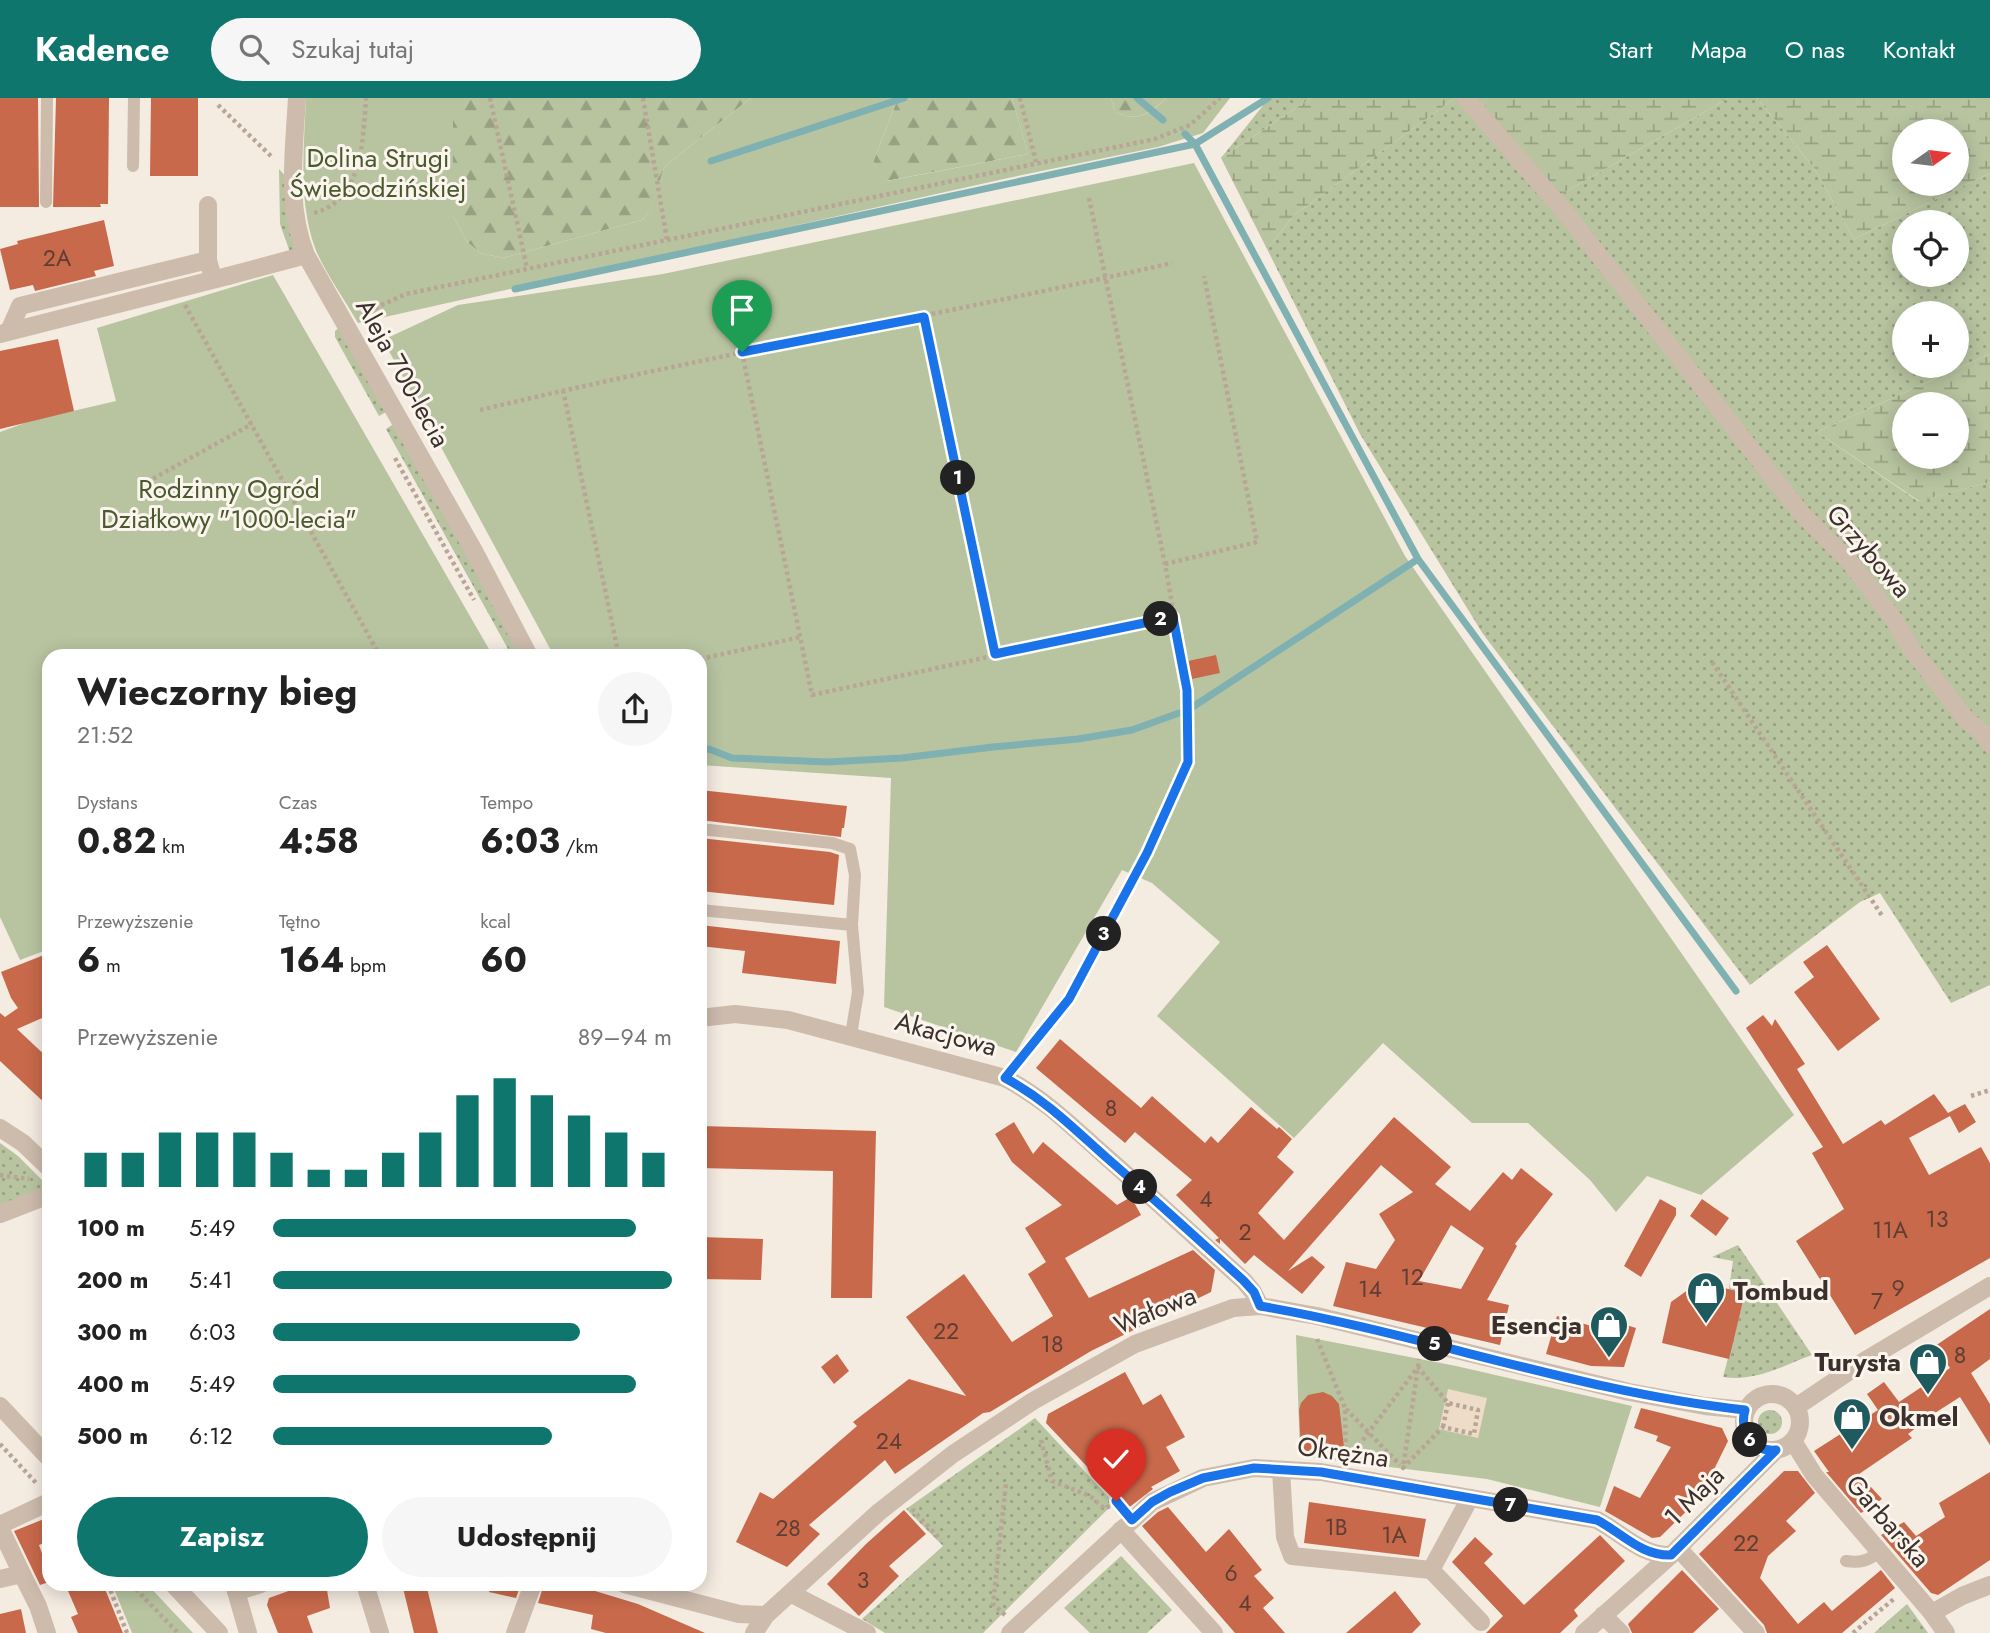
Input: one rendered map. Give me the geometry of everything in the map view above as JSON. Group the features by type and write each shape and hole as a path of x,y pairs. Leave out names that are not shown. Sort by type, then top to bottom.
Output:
{"street":[{"name":"Aleja 700-lecia","path":"297,98 294,216 306,255 474,551 525,649"},
{"name":"Grzybowa","path":"1466,98 1576,226 1801,513 1849,561 1892,617 1920,660 1966,719 1983,733 1990,744"},
{"path":"208,205 208,260 221,278"},
{"path":"5,332 179,290 306,255"},
{"path":"5,332 20,306 208,260"},
{"name":"Akacjowa","path":"707,1017 735,1014 762,1016 851,1035 1005,1078 1033,1093 1059,1114 1157,1201 1244,1281 1254,1292 1260,1306"},
{"path":"0,1128 23,1143 42,1161"},
{"path":"0,1214 42,1198"},
{"path":"1796,1407 1876,1353 1990,1286"},
{"name":"Wałowa","path":"754,1633 766,1615 879,1512 953,1454 1033,1401 1135,1344 1233,1308 1260,1306 1317,1316 1629,1392 1705,1406 1745,1410"},
{"path":"1778,1394 1789,1399 1796,1407 1800,1427 1784,1446 1760,1448 1752,1442 1743,1426 1745,1410 1759,1396 1778,1394"},
{"path":"1,1409 42,1451"},
{"name":"1 Maja","path":"1595,1623 1675,1552 1784,1446"},
{"name":"Garbarska","path":"1784,1446 1814,1475 1946,1633"},
{"name":"Okrężna","path":"1008,1624 1152,1502 1203,1478 1254,1468 1321,1472 1597,1520 1640,1548 1656,1555 1675,1552"},
{"path":"1281,1470 1284,1537 1292,1556 1431,1570 1481,1622"},
{"path":"42,1497 0,1527 38,1606 47,1633"},
{"path":"1431,1570 1470,1498"},
{"path":"1127,1525 1214,1633"},
{"path":"1675,1552 1756,1633"},
{"path":"0,1579 22,1574"},
{"path":"1932,1614 1962,1596 1990,1585"},
{"path":"180,1591 219,1633"},
{"path":"236,1591 248,1633"},
{"path":"367,1591 380,1633"},
{"path":"515,1633 530,1591"},
{"path":"652,1591 739,1614 766,1615"},
{"path":"792,1594 867,1633"},
{"path":"1595,1623 1622,1633"}],"lane":[{"path":"46,202 47,98"},
{"path":"133,166 134,98"},
{"path":"707,830 832,843 850,849 855,875 852,925 858,992 851,1035"},
{"path":"707,911 852,925"},
{"path":"1005,1078 1069,999 1096,950"},
{"path":"1846,1561 1870,1559 1879,1552"}],"path":[{"path":"294,216 318,212 343,195 354,176 362,145 366,98"},
{"path":"490,98 527,268"},
{"path":"643,98 667,240"},
{"path":"1020,98 1036,162"},
{"path":"344,321 406,294 1155,139 1190,125 1220,98"},
{"path":"218,105 293,176"},
{"path":"1089,198 1107,277 1187,690 1188,762 1147,853 1096,950"},
{"path":"480,410 563,390 924,317 1172,262"},
{"path":"1164,564 1257,542 1204,276"},
{"path":"179,290 376,649"},
{"path":"924,317 995,654"},
{"path":"742,352 812,695 1173,617"},
{"path":"563,390 618,649"},
{"path":"147,482 252,424"},
{"path":"707,657 801,637"},
{"path":"1712,662 1883,917"},
{"path":"1972,1097 1990,1090"},
{"path":"0,1175 35,1181"},
{"path":"1317,1339 1345,1408 1403,1468"},
{"path":"1403,1468 1419,1359"},
{"path":"1345,1408 1346,1461 1418,1367"},
{"path":"1418,1367 1448,1403 1479,1410 1474,1434 1443,1427"},
{"path":"1403,1468 1443,1427 1448,1403"},
{"path":"1041,1440 1052,1481 1090,1496 1105,1509 1116,1501 1127,1525"},
{"path":"0,1444 42,1492"},
{"path":"1006,1483 993,1604 1008,1624"},
{"path":"900,1496 941,1540"},
{"path":"1853,1633 1909,1586"},
{"path":"111,1591 127,1633"},
{"path":"138,1591 178,1633"}],"green space":[{"name":"Dolina Strugi Świebodzińskiej","path":"306,98 453,98 453,216 467,242 480,253 503,258 642,220 654,201 665,166 751,98 898,98 873,162 887,181 1028,154 1012,98 1111,98 1115,112 1131,117 1144,115 1166,98 1230,98 1203,133 1158,147 358,323 324,267 310,230 303,174"},
{"path":"453,98 751,98 665,166 654,201 642,220 503,258 480,253 467,242 453,216"},
{"path":"898,98 1012,98 1028,154 886,181 873,162"},
{"path":"1111,98 1166,98 1149,112 1130,117 1115,112"},
{"path":"1269,98 1311,98 1221,158"},
{"path":"1311,98 1455,98 1294,215 1267,249 1221,158"},
{"path":"1455,98 1462,98 1558,196 1729,98 1757,98 1814,168 1854,239 1892,221 1892,287 1969,287 1969,210 1914,210 1943,196 1969,196 1969,183 1990,173 1990,354 1969,363 1969,301 1892,301 1892,378 1937,378 1906,392 1892,392 1892,398 1817,432 1918,501 1990,482 1990,985 1951,1003 1880,893 1860,902 1750,985 1483,634 1360,434 1267,249 1294,215"},
{"path":"1462,98 1729,98 1558,196"},
{"path":"1757,98 1990,98 1990,173 1969,183 1969,119 1892,119 1892,196 1943,196 1914,210 1892,210 1892,221 1854,239 1814,168"},
{"path":"1194,163 1405,556 1794,1115 1701,1195 1647,1176 1616,1212 1590,1180 1528,1123 1472,1123 1383,1043 1294,1138 1157,1016 1220,942 1152,883 1122,870 1016,1052 884,1007 891,778 707,765 707,649 550,649 383,340 458,305 663,274"},
{"path":"279,169 289,180 296,250 291,255 280,224"},
{"name":"Rodzinny Ogród Działkowy \"1000-lecia\"","path":"273,275 489,649 42,649 42,952 20,960 0,917 0,432 30,421 116,401 97,328"},
{"path":"341,326 388,411 379,416 335,337 335,331"},
{"path":"1990,354 1990,482 1919,501 1817,432 1892,398 1892,469 1969,469 1969,392 1906,392 1937,378 1969,378 1969,363"},
{"path":"395,423 520,649 508,649 386,429"},
{"path":"0,1143 18,1156 42,1180 42,1190 0,1211"},
{"path":"1738,1245 1812,1355 1769,1372 1735,1378 1723,1377 1745,1294 1729,1289 1733,1261 1712,1257"},
{"path":"1296,1335 1456,1366 1632,1406 1600,1507 1487,1479 1300,1456"},
{"path":"1765,1410 1775,1410 1782,1417 1782,1427 1775,1434 1765,1434 1758,1427 1758,1417"},
{"path":"1035,1418 1114,1503 983,1633 885,1633 862,1619 943,1546 906,1509"},
{"path":"1121,1556 1172,1610 1147,1633 1090,1633 1064,1608"},
{"path":"115,1591 154,1591 193,1633 132,1633"},
{"path":"1907,1604 1928,1633 1874,1633"}],"shaded area":[{"path":"1448,1389 1487,1398 1478,1438 1439,1429"}],"building":[{"path":"0,98 38,98 39,207 0,207"},
{"path":"56,98 109,98 108,204 100,204 101,207 53,207"},
{"path":"151,98 198,98 198,176 150,176"},
{"path":"104,220 114,266 94,271 96,276 35,291 33,285 10,290 0,249 18,244 17,241"},
{"path":"58,339 74,411 0,429 0,351"},
{"path":"1216,655 1220,673 1192,679 1188,661"},
{"path":"707,791 847,806 841,837 707,821"},
{"path":"707,839 839,855 834,905 707,892"},
{"path":"707,926 840,941 836,984 742,973 745,951 707,947"},
{"path":"1827,945 1880,1019 1838,1051 1794,992 1814,977 1803,962"},
{"path":"42,956 42,1018 17,1029 42,1052 42,1100 0,1061 0,1013 5,1017 18,1008 1,972"},
{"path":"1763,1015 1772,1026 1775,1019 1805,1064 1797,1069 1843,1144 1881,1120 1885,1125 1934,1094 1948,1113 1965,1104 1976,1122 1959,1133 1950,1116 1909,1138 1929,1175 1981,1147 1990,1163 1990,1258 1855,1335 1796,1241 1844,1209 1812,1153 1823,1147 1746,1028"},
{"path":"1060,1039 1141,1108 1152,1096 1205,1143 1211,1136 1218,1143 1251,1107 1292,1139 1277,1157 1294,1172 1258,1213 1284,1240 1394,1117 1451,1167 1435,1184 1470,1211 1503,1172 1512,1180 1521,1168 1553,1194 1515,1244 1517,1246 1487,1300 1509,1305 1500,1345 1333,1306 1346,1262 1376,1269 1395,1240 1379,1214 1413,1192 1381,1165 1288,1271 1312,1256 1325,1267 1302,1294 1254,1255 1245,1264 1220,1239 1220,1244 1215,1240 1219,1238 1176,1195 1192,1180 1135,1132 1125,1143 1036,1068","holes":["1451,1225 1484,1248 1461,1289 1419,1281"]},
{"path":"1014,1122 1033,1154 1043,1142 1117,1205 1131,1197 1141,1215 1065,1258 1089,1298 1193,1250 1215,1270 1211,1292 1091,1351 990,1412 983,1413 895,1474 885,1460 809,1525 820,1534 787,1567 736,1542 760,1492 773,1499 857,1426 853,1422 909,1379 966,1396 906,1317 964,1274 1012,1342 1053,1316 1028,1274 1046,1262 1025,1228 1062,1205 1012,1162 995,1134"},
{"path":"707,1126 876,1131 872,1298 831,1298 833,1171 707,1168"},
{"path":"1660,1199 1676,1208 1676,1215 1641,1277 1624,1266"},
{"path":"1702,1199 1729,1218 1716,1236 1690,1216"},
{"path":"707,1237 763,1239 761,1280 707,1279"},
{"path":"1699,1282 1745,1293 1729,1359 1662,1343 1671,1302"},
{"path":"1990,1309 1990,1359 1971,1373 1990,1404 1990,1445 1960,1397 1916,1425 1908,1434 1912,1438 1859,1474 1882,1499 1861,1513 1826,1472 1829,1472 1814,1451 1878,1410 1867,1394 1884,1382 1899,1402 1950,1368 1935,1346"},
{"path":"1557,1316 1605,1330 1610,1320 1636,1328 1624,1367 1591,1366 1546,1354"},
{"path":"837,1354 849,1371 834,1384 821,1367"},
{"path":"1125,1372 1143,1405 1161,1394 1185,1437 1166,1447 1180,1471 1151,1487 1153,1489 1127,1509 1046,1423 1048,1414"},
{"path":"1323,1392 1332,1396 1339,1404 1344,1447 1301,1452 1301,1403 1308,1395"},
{"path":"1641,1408 1722,1428 1728,1441 1700,1498 1660,1537 1652,1538 1605,1511 1614,1486 1640,1498 1671,1447 1656,1441 1658,1436 1634,1428"},
{"path":"1784,1471 1798,1471 1815,1493 1786,1521 1796,1531 1768,1556 1760,1578 1798,1624 1824,1602 1832,1611 1881,1570 1895,1588 1842,1633 1767,1633 1764,1625 1699,1554"},
{"path":"1990,1472 1990,1560 1938,1595 1931,1593 1881,1535 1904,1522 1916,1536 1945,1517 1939,1503"},
{"path":"1309,1502 1426,1519 1419,1557 1304,1543"},
{"path":"1168,1507 1206,1552 1229,1529 1262,1570 1254,1576 1274,1598 1263,1608 1285,1633 1235,1633 1142,1526"},
{"path":"904,1510 926,1534 889,1566 899,1576 859,1616 827,1584"},
{"path":"42,1520 42,1544 39,1545 42,1553 42,1584 40,1585 14,1531"},
{"path":"1600,1535 1625,1561 1574,1610 1578,1616 1560,1633 1486,1633 1503,1616 1452,1562 1475,1537 1493,1554 1484,1563 1524,1605"},
{"path":"1682,1570 1719,1609 1693,1633 1632,1633 1628,1624"},
{"path":"68,1591 106,1591 123,1633 78,1633 71,1617 78,1614"},
{"path":"288,1591 327,1591 330,1608 307,1616 313,1633 278,1633 267,1605 269,1598"},
{"path":"404,1591 428,1591 438,1633 414,1633"},
{"path":"489,1591 518,1591 516,1598"},
{"path":"542,1591 595,1591 638,1604 705,1633 606,1633 591,1629 593,1615 538,1603"},
{"path":"1395,1591 1421,1624 1412,1633 1346,1633"},
{"path":"21,1609 26,1633 0,1633 0,1614"}],"waterway":[{"path":"711,161 904,98"},
{"path":"1137,98 1163,120"},
{"path":"515,289 1195,144 1268,98"},
{"path":"1185,134 1195,144 1418,559 1191,708"},
{"path":"1418,559 1736,991"},
{"path":"707,749 732,758 827,762 902,758 1078,739 1132,730 1179,713"}],"place":[{"name":"Tombud","path":"1706,1325"},
{"name":"Esencja","path":"1609,1359"},
{"name":"Turysta","path":"1928,1396"},
{"name":"Okmel","path":"1852,1451"}],"route":[{"path":"742,352 924,317 995,654 1173,617 1187,690 1188,762 1147,853 1069,999 1005,1078 1033,1093 1059,1114 1157,1201 1244,1281 1254,1292 1260,1306 1317,1316 1629,1392 1705,1406 1745,1410 1743,1426 1752,1442 1760,1448 1776,1450 1671,1555 1656,1555 1640,1548 1597,1520 1321,1472 1254,1468 1203,1478 1152,1502 1132,1520 1116,1501"}]}
